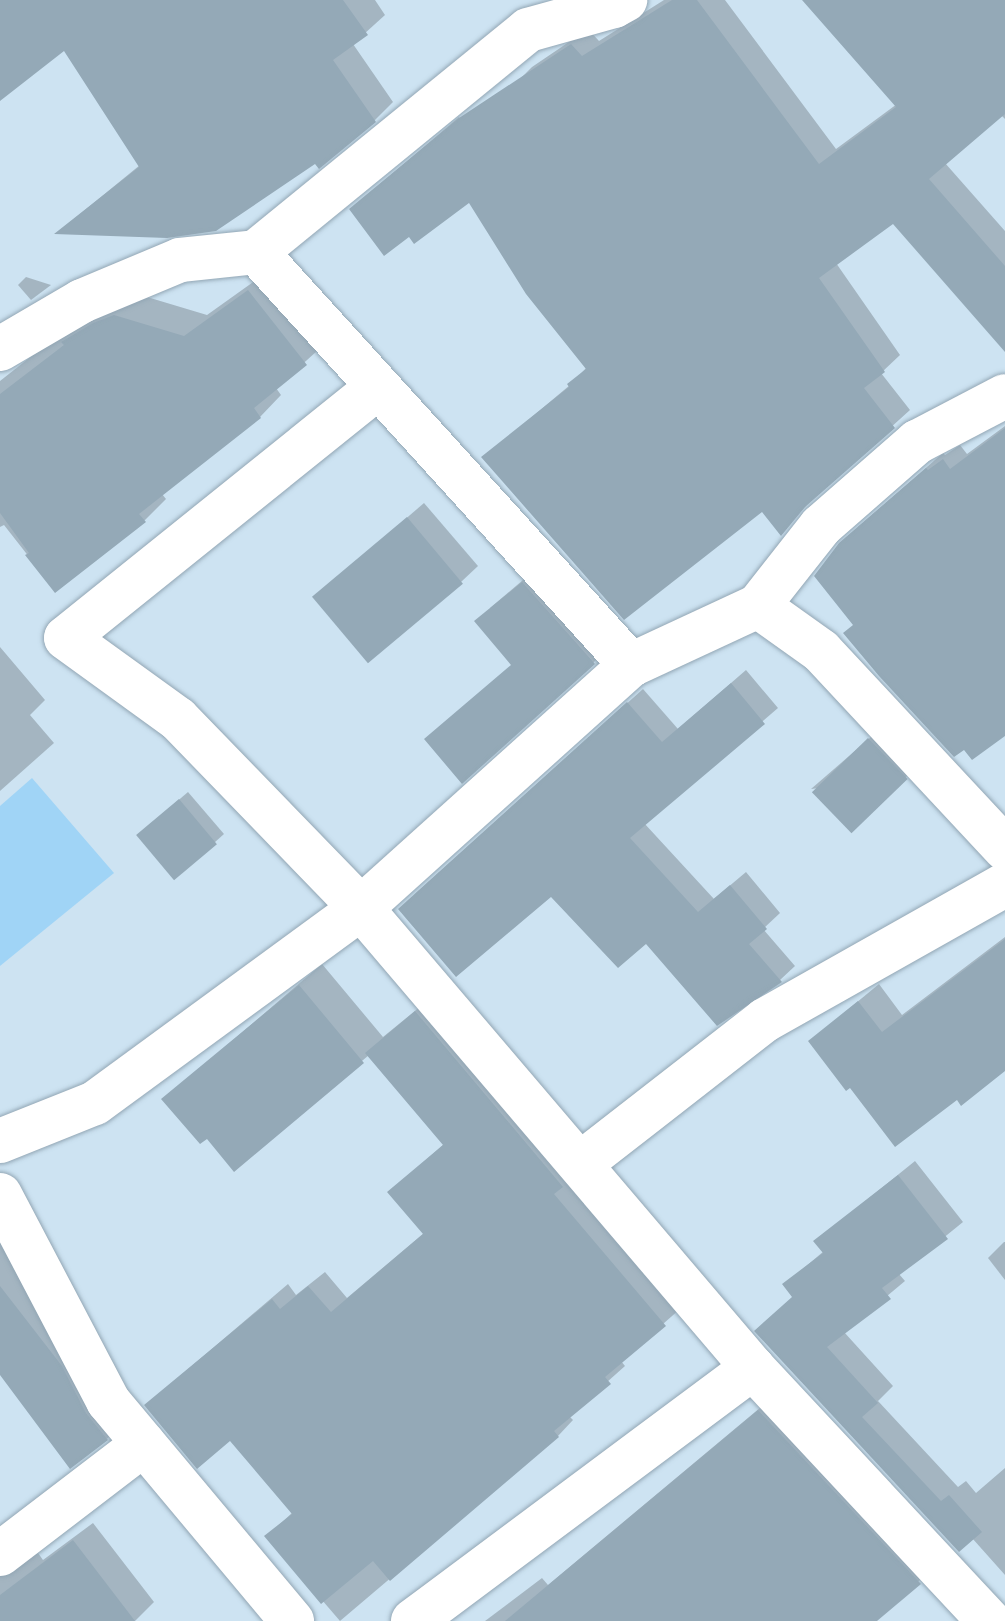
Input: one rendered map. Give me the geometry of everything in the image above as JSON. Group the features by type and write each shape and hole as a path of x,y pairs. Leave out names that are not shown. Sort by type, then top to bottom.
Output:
{"street":[{"path":"0,349 82,301 180,260 256,252 528,30 614,6 625,0"},
{"path":"256,252 631,665"},
{"path":"378,387 66,638 178,719 361,908 753,1368 989,1621"},
{"path":"0,1141 95,1103 361,908 631,665 758,606 821,526 917,442 1005,396"},
{"path":"758,606 821,651 1005,848"},
{"path":"580,1164 765,1020 1005,885"},
{"path":"0,1195 108,1401 292,1621"},
{"path":"413,1621 753,1368"},
{"path":"0,1554 144,1444"}],"shaded area":[{"path":"32,778 114,873 0,966 0,806"}],"building":[{"path":"0,0 343,0 368,35 333,60 376,122 319,169 315,164 216,231 167,238 54,234 139,167 64,51 0,101"},
{"path":"672,0 697,0 819,164 896,107 802,0 1005,0 1005,114 929,179 1005,266 1005,352 893,224 819,278 885,372 864,388 895,428 805,507 781,536 762,512 624,620 481,457 569,387 567,384 586,369 526,294 469,203 414,244 409,237 384,256 349,209 459,118 571,44 582,56"},
{"path":"248,290 307,365 254,408 261,418 139,514 146,522 55,593 25,555 29,553 0,513 0,394 64,345 61,342 93,323 114,315 184,336"},
{"path":"1005,428 1005,736 972,760 964,750 954,757 879,676 843,633 853,625 814,576 839,543 926,468 928,470 943,459 950,469"},
{"path":"407,517 463,584 368,663 312,597"},
{"path":"522,582 595,664 462,784 424,739 511,665 474,621"},
{"path":"731,683 765,724 630,838 698,912 730,885 767,929 749,944 782,982 717,1026 646,944 618,968 551,897 456,977 398,909 627,702 662,742"},
{"path":"868,738 908,779 851,833 812,792"},
{"path":"179,799 217,844 174,880 136,835"},
{"path":"1005,939 1005,1071 961,1106 957,1100 895,1147 850,1088 846,1091 808,1041 858,1001 882,1032"},
{"path":"299,985 364,1063 234,1172 207,1139 200,1144 161,1099"},
{"path":"415,1011 563,1187 554,1194 666,1326 605,1377 611,1384 554,1431 559,1437 390,1581 373,1561 321,1604 264,1536 292,1514 230,1441 197,1469 144,1405 272,1299 280,1309 308,1286 331,1312 423,1234 387,1192 443,1145 365,1053"},
{"path":"898,1175 948,1239 882,1288 891,1299 827,1347 878,1403 862,1417 941,1501 949,1495 982,1532 959,1552 754,1331 792,1297 782,1284 823,1253 813,1241"},
{"path":"0,1286 62,1366 86,1413 108,1440 70,1469 0,1375"},
{"path":"758,1410 921,1584 877,1621 505,1621"},
{"path":"73,1540 135,1621 0,1621 0,1595"}]}
